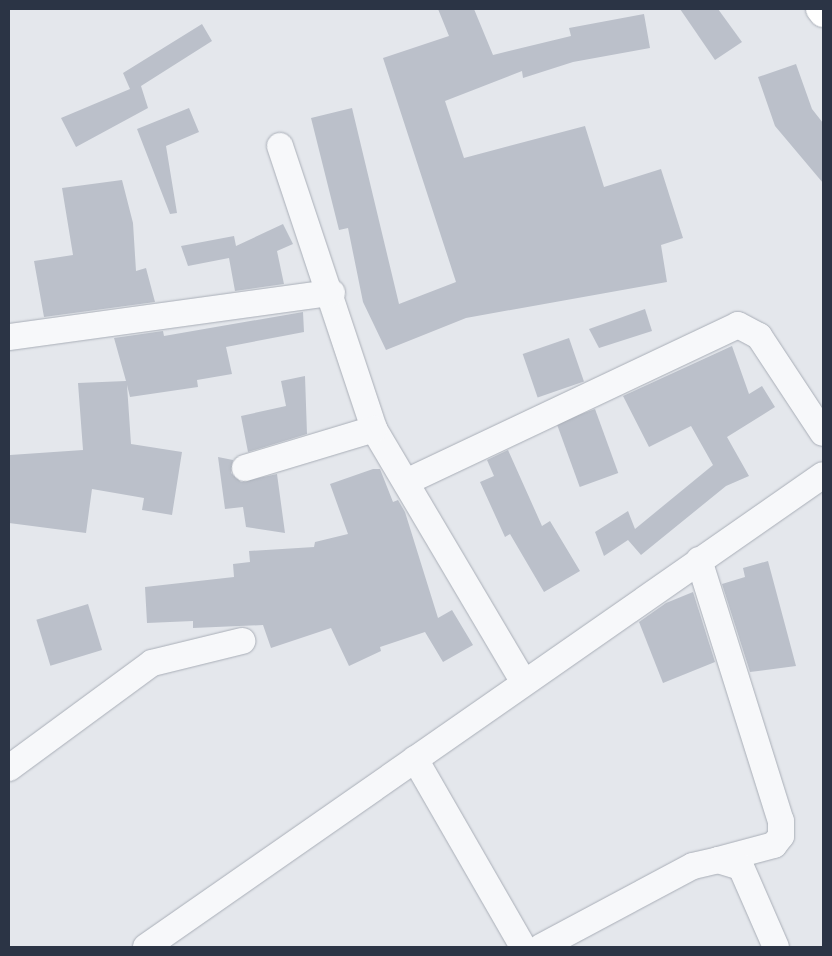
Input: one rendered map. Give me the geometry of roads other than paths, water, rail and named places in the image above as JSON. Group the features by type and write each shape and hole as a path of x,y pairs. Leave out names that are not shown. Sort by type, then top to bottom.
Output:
{"highway":[{"path":"820,9 823,13"}],"street":[{"path":"280,146 332,293 374,429 523,681"},
{"path":"9,337 332,293"},
{"path":"406,482 738,325 759,336 823,433"},
{"path":"244,468 374,429"},
{"path":"146,947 523,681 823,475"},
{"path":"541,947 693,866 774,845 781,836 781,821 699,560"},
{"path":"9,768 152,663 242,641"},
{"path":"415,759 523,947"},
{"path":"718,860 741,867 776,947"}]}
